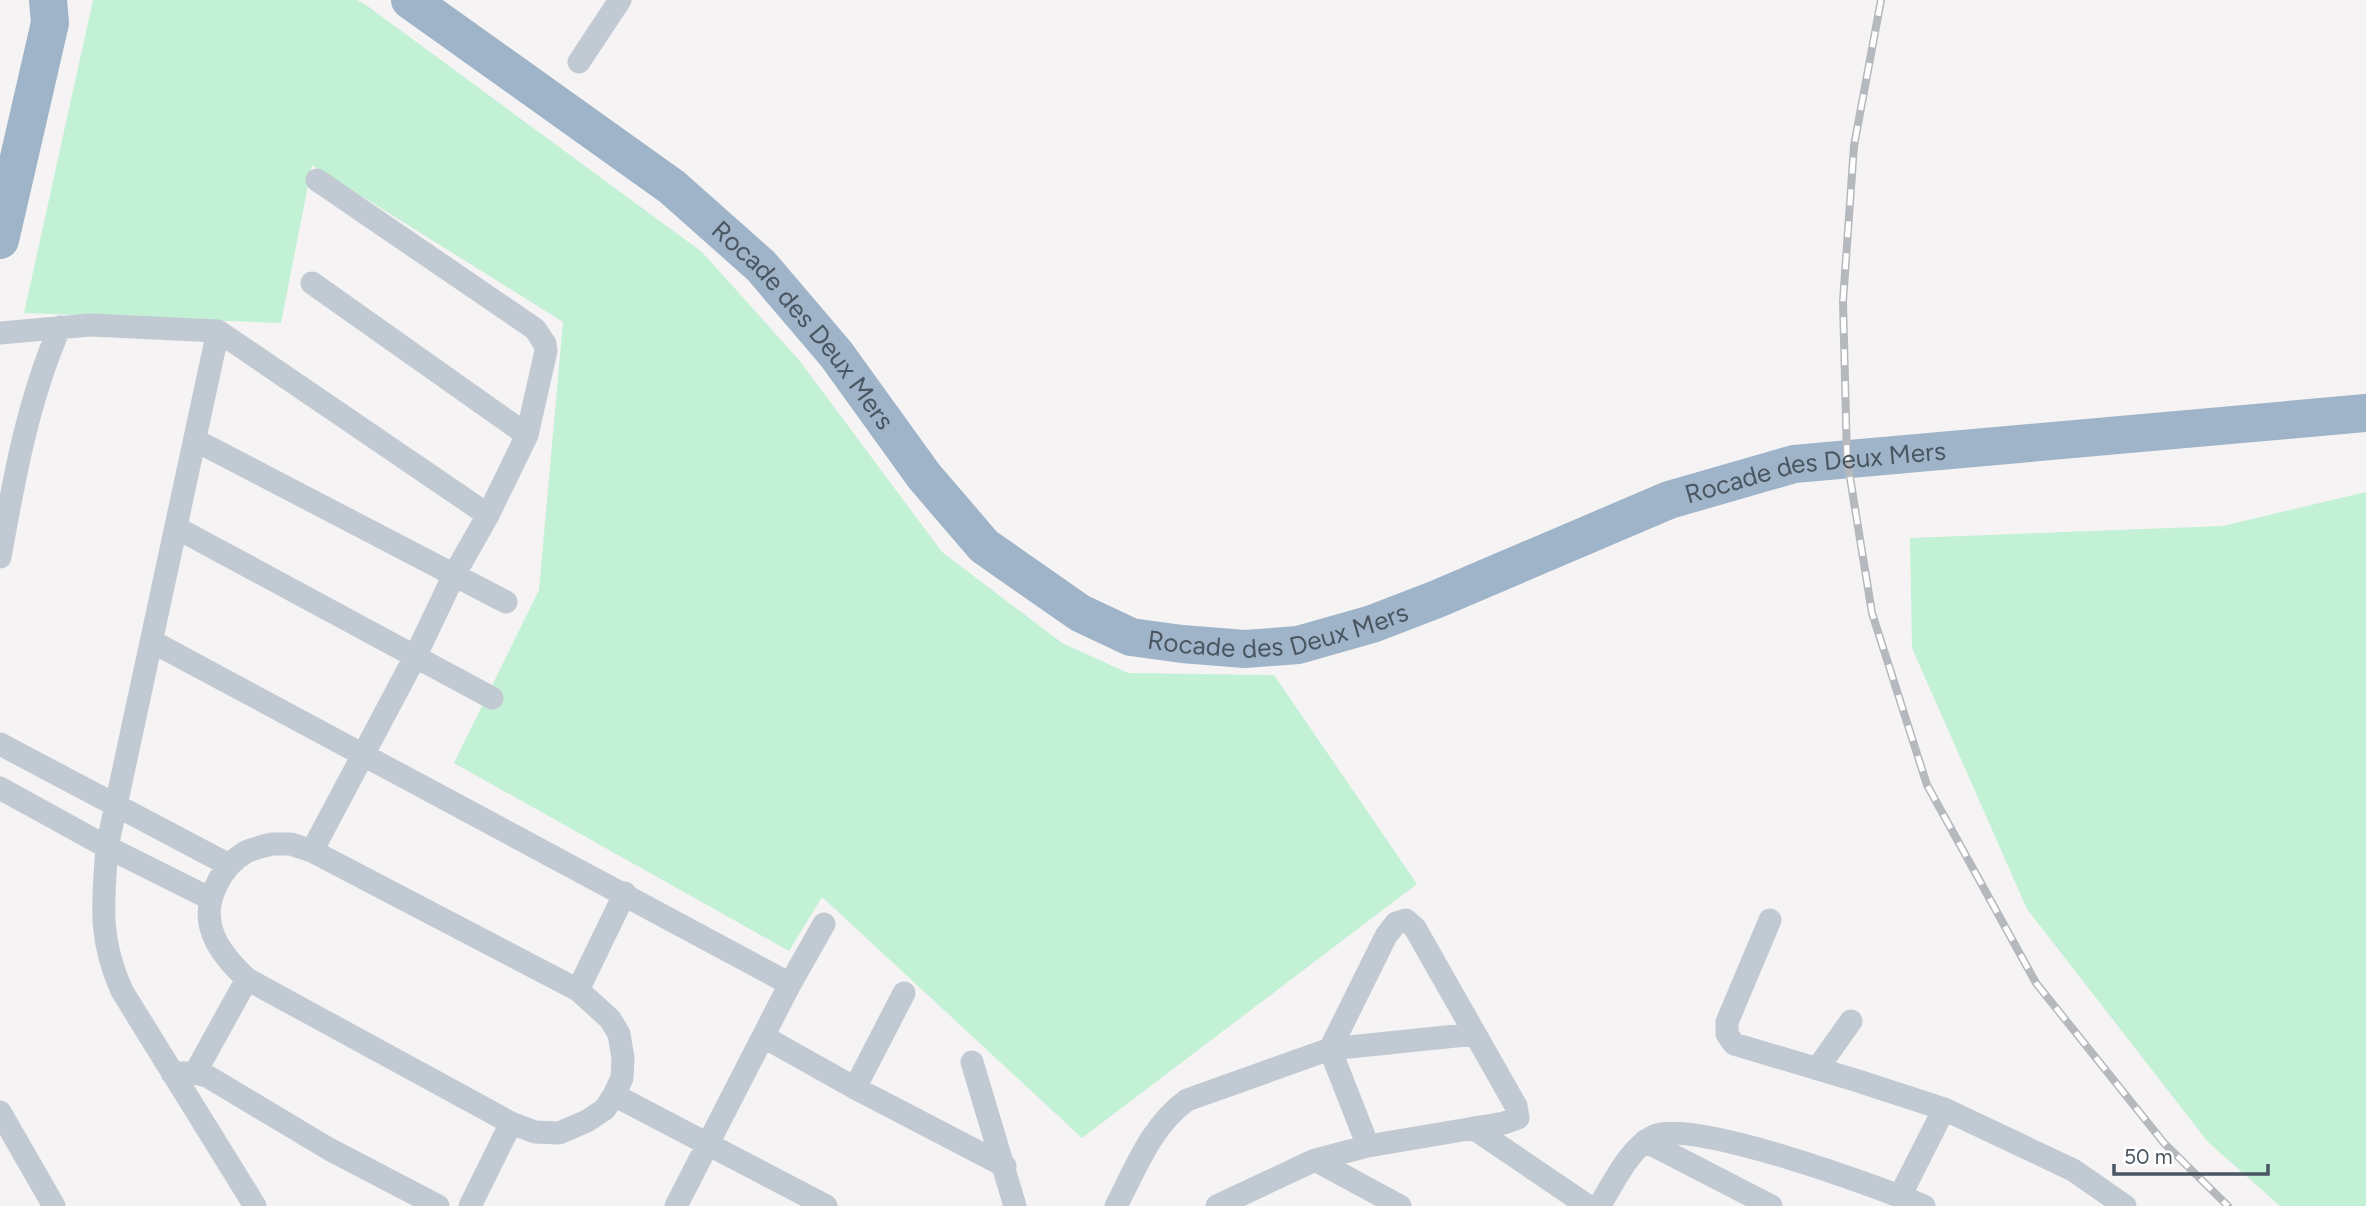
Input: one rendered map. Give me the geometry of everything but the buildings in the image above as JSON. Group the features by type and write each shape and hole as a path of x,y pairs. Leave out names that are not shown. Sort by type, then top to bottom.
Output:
{"highway":[{"name":"Rocade des Deux Mers","path":"410,0 672,187 761,266 836,354 925,477 984,546 1080,614 1131,637 1182,645 1245,649 1298,645 1372,624 1424,604 1669,500 1794,464 2366,413"},
{"path":"0,240 54,8"}],"street":[{"path":"579,62 620,0"},
{"path":"312,851 415,657 454,575 488,515 527,435 546,351 545,344 535,330 317,180"},
{"path":"312,283 527,435"},
{"path":"0,333 90,325 218,331 488,515"},
{"path":"0,557 15,476 32,406 48,354 60,327"},
{"path":"218,331 107,847 103,899 105,941 110,964 122,991 183,1073 255,1206"},
{"path":"195,440 506,602"},
{"path":"177,528 492,698"},
{"path":"153,642 625,893 790,984"},
{"path":"0,744 229,865"},
{"path":"0,788 107,847 209,898"},
{"path":"272,844 291,844 312,851 578,990 610,1019 619,1034 623,1058 622,1078 605,1109 587,1121 559,1133 535,1132 511,1123 247,979 230,964 219,948 211,929 209,898 229,865 247,851 272,844"},
{"path":"578,990 625,893"},
{"path":"1219,1206 1315,1160 1368,1146 1515,1120 1518,1115 1516,1106 1415,928 1409,922 1401,920 1386,936 1330,1049 1368,1146"},
{"path":"1770,920 1727,1021 1727,1034 1734,1044 1944,1109 2073,1170 2125,1206"},
{"path":"676,1206 790,984 824,924"},
{"path":"183,1073 247,979"},
{"path":"855,1088 904,993"},
{"path":"1817,1069 1851,1021"},
{"path":"1116,1206 1157,1128 1186,1100 1330,1049 1475,1034"},
{"path":"764,1037 1005,1166"},
{"path":"972,1062 1016,1206"},
{"path":"183,1073 217,1082 329,1149 438,1206"},
{"path":"614,1095 825,1206"},
{"path":"1900,1196 1944,1109"},
{"path":"0,1112 54,1206"},
{"path":"470,1206 511,1123"},
{"path":"1473,1128 1588,1206"},
{"path":"1599,1206 1632,1155 1645,1142 1663,1132 1676,1131 1836,1172 1924,1206"},
{"path":"1645,1142 1771,1206"},
{"path":"1315,1160 1400,1206"}],"green space":[{"path":"93,0 357,0 366,5 702,252 799,360 942,552 1062,643 1128,673 1274,675 1417,884 1082,1138 822,897 789,951 454,763 539,590 563,322 312,165 281,323 24,313"},
{"path":"2366,492 2366,1206 2280,1206 2208,1142 2027,909 1912,648 1910,538 2223,526"}],"railway":[{"path":"1881,0 1854,146 1843,301 1847,459 1872,613 1927,785 2036,983 2164,1143 2228,1206"}]}
